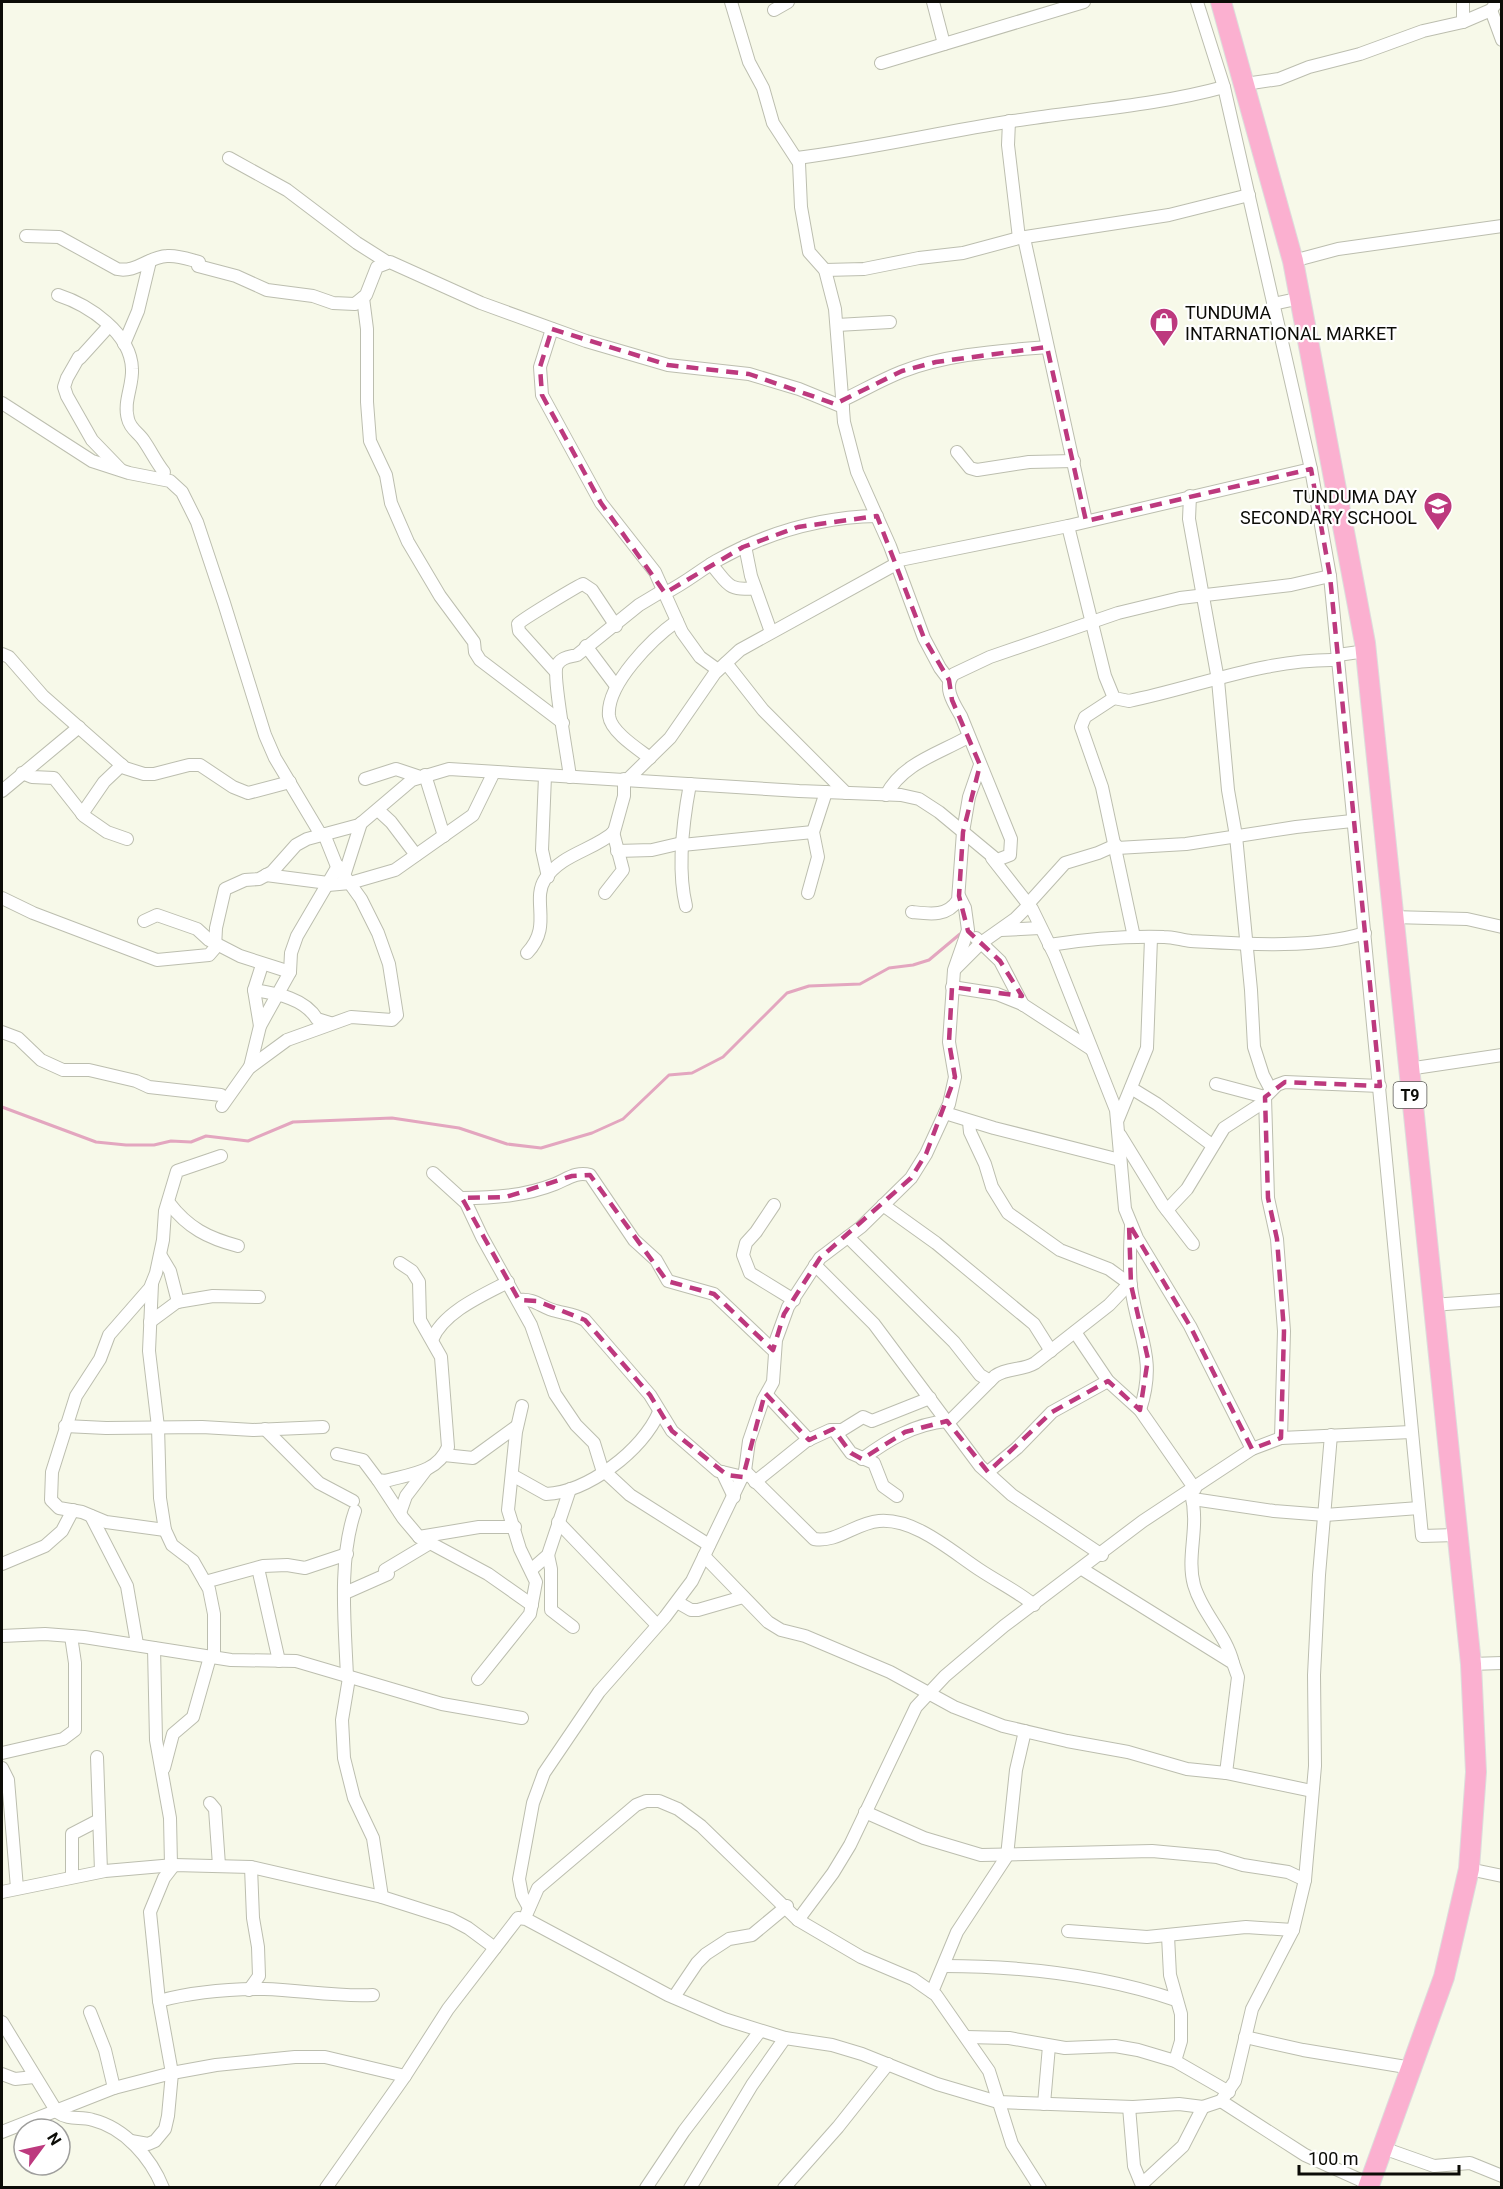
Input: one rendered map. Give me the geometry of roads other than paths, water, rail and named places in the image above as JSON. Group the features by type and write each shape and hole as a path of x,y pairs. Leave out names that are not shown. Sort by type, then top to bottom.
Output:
{"highway":[{"name":"T9","path":"1221,2 1293,261 1366,651 1407,1069 1471,1664 1476,1772 1469,1869 1444,1977 1368,2186"}],"street":[{"path":"731,2 749,63 763,88 773,123 797,158 808,252 825,270 830,283 837,325 843,403 857,472 924,638 939,668 950,680 952,700 1011,839 1010,855 997,860 992,858"},
{"path":"774,10 788,2"},
{"path":"933,2 944,44"},
{"path":"881,63 1053,6 1084,2"},
{"path":"1197,2 1224,87 1311,469 1330,576 1422,1536 1456,1534"},
{"path":"1463,2 1463,22"},
{"path":"1245,84 1279,79 1309,66 1360,54 1423,31 1463,22 1494,6 1502,40"},
{"path":"797,158 833,155 1009,121 1181,99 1224,87"},
{"path":"1009,121 1008,145 1021,238 1086,521"},
{"path":"230,158 286,190 357,243 387,262 400,265 481,303 552,329 668,365 749,374 843,403 902,371 987,353 1047,347"},
{"path":"825,270 864,268 963,253 1021,238 1169,215 1249,195"},
{"path":"1293,261 1338,249 1502,226"},
{"path":"26,236 59,237 117,269 126,270 166,256 228,273 267,290 313,296 333,303 355,304 363,298 377,267 387,262"},
{"path":"124,344 138,311 150,261"},
{"path":"58,295 73,300 109,326 124,344 132,372 126,401 129,425 142,439 164,472"},
{"path":"363,298 367,329 367,402 370,441 386,475 392,503 408,542 440,597 474,642 475,652 480,660 563,723"},
{"path":"1273,304 1301,298"},
{"path":"837,325 890,322"},
{"path":"109,326 79,358 64,387 92,440 122,471"},
{"path":"552,329 540,368 542,395 601,503 655,572 677,621 700,657 722,667 846,793"},
{"path":"2,403 92,461 122,471 170,480 182,492 189,504 224,603 265,735 378,933 389,964 398,1012 392,1020 351,1017 287,1040 250,1067 222,1101 149,1087 136,1081 89,1070 63,1070 41,1060 18,1038 2,1032"},
{"path":"957,452 970,468 977,470 1029,462 1074,461"},
{"path":"605,892 623,872 613,832 624,796 626,779 670,738 722,667 740,650 895,563 1068,526 1311,469"},
{"path":"1190,496 1189,519 1218,680 1228,790 1236,836 1254,1047 1263,1075 1266,1096 1268,1198 1277,1239 1284,1331 1281,1438"},
{"path":"555,671 565,657 577,655 639,606 745,546 827,519 876,516"},
{"path":"1068,526 1104,676 1114,698"},
{"path":"745,546 755,588 771,632"},
{"path":"711,564 722,581 731,586 740,589 755,588"},
{"path":"950,680 959,669 1092,620 1180,598 1291,585 1330,576"},
{"path":"570,777 555,671 519,631 518,624 523,618 553,604 583,584 592,590 616,626"},
{"path":"650,758 627,739 609,717 611,699 616,686 645,650 677,621"},
{"path":"586,646 616,686"},
{"path":"1134,937 1123,891 1117,846 1102,787 1081,727 1085,717 1114,698 1129,701 1269,667 1366,651"},
{"path":"2,654 9,657 43,696 122,765 144,774 154,774 189,765 200,765 233,787 248,793 290,782"},
{"path":"2,791 79,727"},
{"path":"886,795 897,777 905,771 968,737"},
{"path":"82,814 104,782 122,765"},
{"path":"912,912 942,913 953,908 959,896 963,832 969,797 980,765"},
{"path":"365,779 396,769 422,776"},
{"path":"2,898 33,913 157,960 209,955 215,948 222,895 225,889 237,883 266,875 283,862 296,845 361,823 412,780 449,769 901,795 919,799 963,832 992,858 1029,905 1070,989 1090,1049 1118,1119 1125,1209 1137,1238 1190,1326 1252,1449"},
{"path":"250,1067 260,1026 290,972 291,953 297,936 328,884 344,875 395,870 473,814 494,772"},
{"path":"22,773 32,777 54,778 82,814 107,832 127,839"},
{"path":"422,776 444,836"},
{"path":"544,776 542,850 548,876"},
{"path":"686,906 682,886 682,844 690,784"},
{"path":"808,893 818,857 813,832 826,792"},
{"path":"378,810 391,822 416,855"},
{"path":"954,970 981,943 1001,930 1029,905 1065,863 1117,846 1186,844 1352,821"},
{"path":"266,875 328,884 344,875 361,823"},
{"path":"526,953 535,944 541,930 542,891 548,876 557,866 613,832"},
{"path":"617,851 652,850 682,844 813,832"},
{"path":"959,896 968,918 968,931 954,970 949,1042 955,1077 945,1113 926,1154 911,1178 848,1237 820,1258 784,1314 774,1351 773,1382 749,1441 744,1474 735,1497 692,1581 677,1602 599,1692 544,1773 533,1803 519,1879 527,1913 674,1997 760,2031 785,2038 832,2045 937,2084 998,2102 1129,2107 1179,2104 1203,2107 1225,2097 1235,2081 1252,2009 1293,1930 1305,1880 1315,1756 1315,1646 1331,1436"},
{"path":"144,921 157,915 167,917 203,932 215,943 262,965 290,972"},
{"path":"1392,916 1467,919 1502,927"},
{"path":"1001,930 1040,928"},
{"path":"968,931 999,961 1023,1005"},
{"path":"1049,945 1134,937 1246,942 1342,940 1365,933"},
{"path":"1118,1119 1148,1048 1151,938"},
{"path":"260,1026 254,990 262,965"},
{"path":"952,987 998,994 1023,1005 1090,1049"},
{"path":"254,990 279,994 308,1007 317,1019 330,1023"},
{"path":"1407,1069 1502,1055"},
{"path":"1167,1210 1187,1189 1224,1128 1285,1082 1380,1086"},
{"path":"1216,1084 1266,1096"},
{"path":"1131,1088 1157,1104 1212,1145"},
{"path":"945,1113 969,1122 1120,1160"},
{"path":"969,1122 970,1132 985,1164 992,1187 1008,1213 1060,1250 1108,1269 1130,1285"},
{"path":"1119,1134 1167,1210 1193,1244"},
{"path":"162,1776 172,1734 193,1717 212,1657 212,1599 194,1561 172,1545 165,1530 160,1498 158,1427 149,1351 152,1282 160,1256 163,1221 177,1171 221,1156"},
{"path":"433,1173 462,1198 519,1300 535,1334 555,1394 576,1425 594,1443 604,1472 630,1495 707,1551 743,1597 781,1630 805,1636 890,1672 929,1694 994,1722 1025,1731 1128,1752 1187,1769 1226,1773 1312,1791"},
{"path":"462,1198 506,1197 553,1185 572,1176 590,1175 633,1240 656,1260 668,1281 714,1294 774,1351"},
{"path":"169,1203 184,1223 221,1241 238,1246"},
{"path":"774,1205 746,1243 743,1255 750,1274 794,1300"},
{"path":"883,1205 956,1258 1034,1324 1052,1351"},
{"path":"1131,1222 1130,1285 1148,1359 1147,1387 1140,1410"},
{"path":"848,1237 954,1342 980,1375 990,1381"},
{"path":"160,1256 170,1271 178,1302"},
{"path":"400,1263 412,1272 419,1282 420,1320 432,1340 442,1366 448,1438 444,1455 426,1470 406,1496 400,1513"},
{"path":"815,1265 874,1324 987,1472 1012,1495 1102,1555"},
{"path":"152,1282 106,1341 100,1359 76,1396 52,1472 51,1500 59,1508 117,1524 165,1530"},
{"path":"432,1340 443,1323 477,1298 508,1282"},
{"path":"862,1459 924,1423 947,1422 990,1381 1004,1371 1029,1367 1076,1332 1130,1285"},
{"path":"150,1322 178,1302 213,1296 259,1297"},
{"path":"519,1300 537,1301 556,1311 573,1313 585,1320 638,1380 659,1412 681,1439 722,1472 735,1497"},
{"path":"1432,1305 1502,1300"},
{"path":"1076,1332 1108,1380 1140,1410 1193,1493 1196,1521 1191,1556 1194,1587 1227,1644 1238,1677 1226,1773"},
{"path":"987,1472 1017,1448 1052,1412 1108,1380"},
{"path":"767,1395 808,1440"},
{"path":"755,1482 808,1440 834,1430 842,1430 863,1417 872,1421 930,1398"},
{"path":"478,1678 530,1614 536,1582 532,1569 520,1548 508,1510 522,1406"},
{"path":"512,1475 546,1494 570,1489 604,1472 623,1457 656,1420 659,1412"},
{"path":"66,1426 265,1429 323,1427"},
{"path":"444,1455 473,1458 518,1426"},
{"path":"265,1429 319,1483 354,1506 348,1532 343,1634 348,1677 342,1720 344,1758 354,1798 373,1838 382,1897"},
{"path":"834,1430 851,1453 874,1463 884,1486 897,1496"},
{"path":"798,1920 833,1873 866,1812 910,1717 929,1694 971,1654 1102,1555 1143,1521 1193,1493 1252,1449 1281,1438 1411,1432"},
{"path":"337,1454 363,1460 400,1513 425,1540 488,1574 532,1605"},
{"path":"378,1480 385,1481 426,1470"},
{"path":"722,1472 744,1474 755,1482 814,1539 831,1539 876,1521 894,1521 947,1547 1034,1605"},
{"path":"570,1489 548,1555 551,1569 551,1610 573,1627"},
{"path":"1193,1493 1274,1511 1325,1515 1419,1508"},
{"path":"2,1564 45,1545 62,1532 73,1510"},
{"path":"91,1516 127,1586 136,1644"},
{"path":"558,1522 657,1625"},
{"path":"345,1593 387,1572 425,1540 479,1527 514,1527"},
{"path":"205,1582 258,1568 287,1565 305,1568 347,1554"},
{"path":"532,1569 548,1555"},
{"path":"258,1568 279,1661"},
{"path":"1082,1569 1233,1664"},
{"path":"677,1602 690,1610 698,1610 743,1597"},
{"path":"2,1636 71,1636 212,1657 296,1661 442,1704 522,1718"},
{"path":"2,1753 63,1739 75,1730 75,1664 71,1636"},
{"path":"131,2141 148,2144 161,2136 168,2116 172,2073 159,2001 150,1912 172,1865 170,1818 156,1740 154,1648"},
{"path":"1471,1664 1502,1663"},
{"path":"932,1992 962,1924 1007,1856 1016,1770 1025,1731"},
{"path":"97,1757 101,1871"},
{"path":"2,1768 8,1780 17,1888"},
{"path":"326,2187 405,2076 448,2009 514,1922 527,1913 538,1888 619,1817 646,1801 659,1802 678,1809 701,1826 719,1846 787,1906 798,1920 861,1957 913,1979 932,1992 989,2071 1012,2144 1039,2187"},
{"path":"210,1803 215,1807 217,1817 219,1865"},
{"path":"866,1812 893,1826 964,1852 1007,1856 1152,1851 1216,1857 1243,1865 1288,1872 1305,1880"},
{"path":"72,1876 72,1834 99,1820"},
{"path":"2,1892 101,1871 172,1865 251,1867 382,1897 451,1919 468,1928 495,1948"},
{"path":"249,1990 259,1976 251,1867"},
{"path":"1469,1869 1502,1876"},
{"path":"674,1997 697,1963 706,1954 729,1939 752,1935 787,1906"},
{"path":"1068,1931 1147,1937 1246,1927 1293,1930"},
{"path":"1168,1936 1170,1975 1181,2014 1181,2041 1175,2061"},
{"path":"944,1966 985,1966 1062,1973 1146,1990 1176,2000"},
{"path":"159,2001 198,1993 262,1989 330,1996 373,1995"},
{"path":"90,2012 105,2050 114,2088"},
{"path":"2,2022 57,2112 66,2118 103,2123 131,2141 148,2159 163,2187"},
{"path":"646,2187 760,2031"},
{"path":"966,2037 1009,2038 1049,2046 1115,2046 1175,2061 1305,2155 1368,2186"},
{"path":"1245,2037 1303,2050 1412,2068"},
{"path":"690,2187 747,2094 785,2038"},
{"path":"1044,2104 1049,2046"},
{"path":"2,2132 114,2088 172,2073 253,2061 325,2057 405,2076"},
{"path":"784,2187 838,2127 888,2064"},
{"path":"2,2074 15,2079 34,2077"},
{"path":"1129,2107 1134,2166 1142,2186 1183,2146 1203,2107"},
{"path":"1383,2148 1434,2166 1470,2163 1502,2176"}],"waterway":[{"path":"2,1107 96,1142 126,1145 154,1145 171,1141 191,1142 206,1136 248,1141 293,1122 392,1118 459,1128 507,1144 541,1148 592,1133 623,1119 669,1075 692,1073 723,1057 787,993 809,986 860,984 889,968 929,960 960,934"}],"place":[{"name":"TUNDUMA INTARNATIONAL MARKET","path":"1164,348"},
{"name":"TUNDUMA DAY SECONDARY SCHOOL","path":"1438,532"}]}
